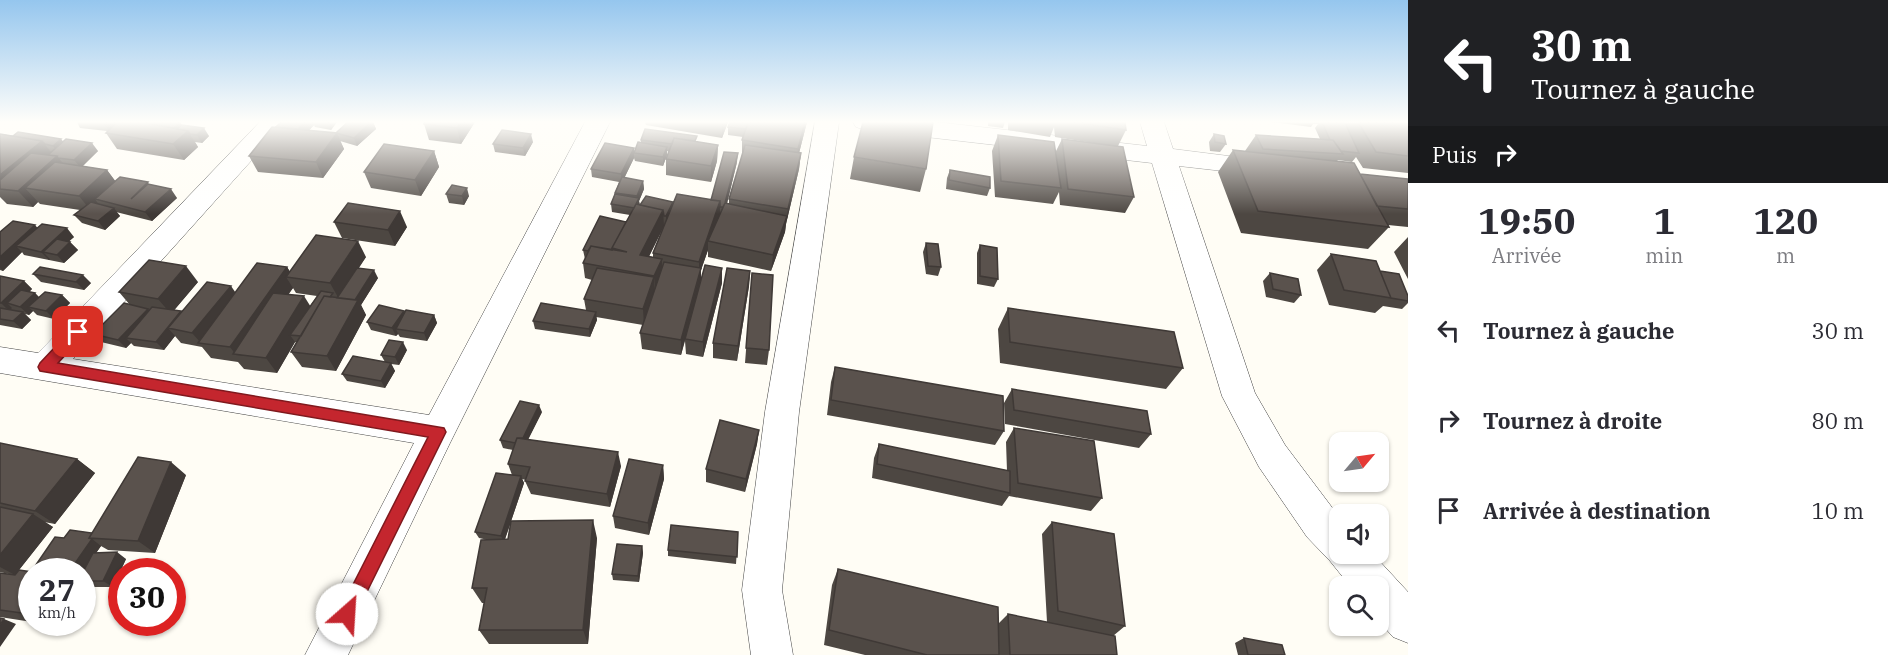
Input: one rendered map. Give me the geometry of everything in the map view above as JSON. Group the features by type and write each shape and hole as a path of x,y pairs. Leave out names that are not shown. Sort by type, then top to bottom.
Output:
{"street":[{"path":"45,367 246,153"},
{"path":"326,655 583,153"},
{"path":"772,655 762,590 782,412 822,153"},
{"path":"1126,153 1292,171"},
{"path":"1163,153 1239,396 1272,456 1329,534"},
{"path":"0,360 438,432"},
{"path":"1356,564 1366,576"},
{"path":"1389,601 1408,622"}],"building":[{"path":"0,153 28,153 0,175"},
{"path":"31,153 57,156 18,191 0,189 0,180"},
{"path":"51,153 82,153 74,160 48,155"},
{"path":"252,153 323,153 316,162 249,156"},
{"path":"378,153 433,153 415,180 364,172"},
{"path":"600,153 632,153 621,174 591,169"},
{"path":"634,153 665,153 663,157"},
{"path":"668,153 715,153 711,166 666,159"},
{"path":"724,153 738,153 723,207 720,207 720,201 711,200"},
{"path":"743,153 801,153 788,209 729,199"},
{"path":"855,153 928,153 926,169 854,157"},
{"path":"999,153 1056,153 1061,188 1001,181"},
{"path":"1064,153 1124,153 1134,197 1068,189"},
{"path":"1234,153 1257,153 1354,163 1389,227 1258,211"},
{"path":"1381,153 1408,153 1408,156"},
{"path":"55,162 107,170 79,196 25,188"},
{"path":"950,170 990,177 990,188 949,180"},
{"path":"1360,174 1408,179 1408,209 1377,206"},
{"path":"120,177 148,182 131,199 148,184 171,189 145,212 95,199"},
{"path":"622,177 643,181 637,196 615,193"},
{"path":"452,185 467,188 462,196 446,194"},
{"path":"615,194 639,198 634,208 611,204"},
{"path":"677,194 720,201 699,262 653,253"},
{"path":"646,196 673,202 666,216 663,210 640,205"},
{"path":"91,202 114,208 98,221 74,215"},
{"path":"348,203 400,211 388,230 334,222"},
{"path":"725,203 787,216 773,255 708,241"},
{"path":"636,204 663,210 640,255 662,259 654,276 583,263 591,246 627,252 612,248"},
{"path":"600,216 626,222 612,250 591,246 588,251 583,250"},
{"path":"13,221 35,225 0,257 0,232"},
{"path":"42,224 67,228 41,252 16,246"},
{"path":"316,235 358,241 330,283 286,277"},
{"path":"57,239 70,242 57,255 43,252"},
{"path":"926,243 938,244 941,267 928,266"},
{"path":"980,245 997,248 998,279 980,276"},
{"path":"1331,254 1376,261 1391,298 1344,290"},
{"path":"149,260 186,266 158,299 119,292"},
{"path":"664,262 701,268 681,340 640,333"},
{"path":"257,263 287,267 230,347 198,343"},
{"path":"705,265 722,268 703,342 685,339"},
{"path":"40,267 83,275 76,282 33,274"},
{"path":"357,268 374,270 355,300 337,298"},
{"path":"597,268 654,277 643,309 584,299"},
{"path":"727,268 750,271 738,346 713,343"},
{"path":"1380,271 1399,274 1408,301 1391,298"},
{"path":"752,273 773,275 769,350 746,348"},
{"path":"1270,273 1298,279 1301,295 1273,289"},
{"path":"0,276 24,281 1,303 0,303"},
{"path":"207,282 231,286 192,333 168,328"},
{"path":"21,290 35,293 20,307 7,303"},
{"path":"321,291 333,293 330,297 324,296 301,336 290,335"},
{"path":"45,292 62,295 46,311 28,307"},
{"path":"273,293 304,296 266,358 233,354"},
{"path":"324,296 358,300 327,356 291,352"},
{"path":"124,303 148,309 118,340 93,334"},
{"path":"541,303 596,312 589,329 533,321"},
{"path":"379,305 404,311 392,328 367,322"},
{"path":"152,307 181,311 156,342 126,338"},
{"path":"0,308 23,312 13,321 0,319"},
{"path":"1008,308 1174,332 1183,368 1010,342"},
{"path":"406,310 434,315 424,333 396,329"},
{"path":"389,340 403,342 395,357 381,355"},
{"path":"353,356 391,363 381,381 342,374"},
{"path":"835,367 1003,396 1004,431 831,400"},
{"path":"1012,389 1147,411 1151,434 1014,410"},
{"path":"520,401 539,405 523,438 517,438 515,443 500,440"},
{"path":"720,420 759,430 746,479 706,469"},
{"path":"1014,428 1094,441 1102,498 1018,483"},
{"path":"517,438 618,452 607,494 525,481 530,467 508,464"},
{"path":"0,443 77,459 35,511 0,503"},
{"path":"879,444 1010,471 1010,493 877,464"},
{"path":"138,457 171,462 138,541 89,538"},
{"path":"629,459 663,465 648,523 613,516"},
{"path":"496,473 521,476 501,536 475,532"},
{"path":"0,507 33,514 0,555"},
{"path":"593,520 583,630 479,630 487,588 472,588 481,540 508,539 511,521"},
{"path":"1052,522 1114,534 1125,626 1058,611"},
{"path":"671,525 738,532 737,557 668,550"},
{"path":"70,530 92,533 89,538 92,539 79,558 41,558 55,537 64,538"},
{"path":"617,544 642,546 638,576 612,574"},
{"path":"117,552 114,558 108,558 108,571 103,581 96,581 96,558 90,558 93,553"},
{"path":"838,569 998,607 999,655 927,655 829,630"},
{"path":"18,571 18,612 0,610 0,573 15,575"},
{"path":"1008,614 1115,636 1117,655 1010,655"},
{"path":"1244,638 1282,645 1285,655 1248,655"}],"route":[{"path":"78,332 45,367 438,432 347,614"}]}
